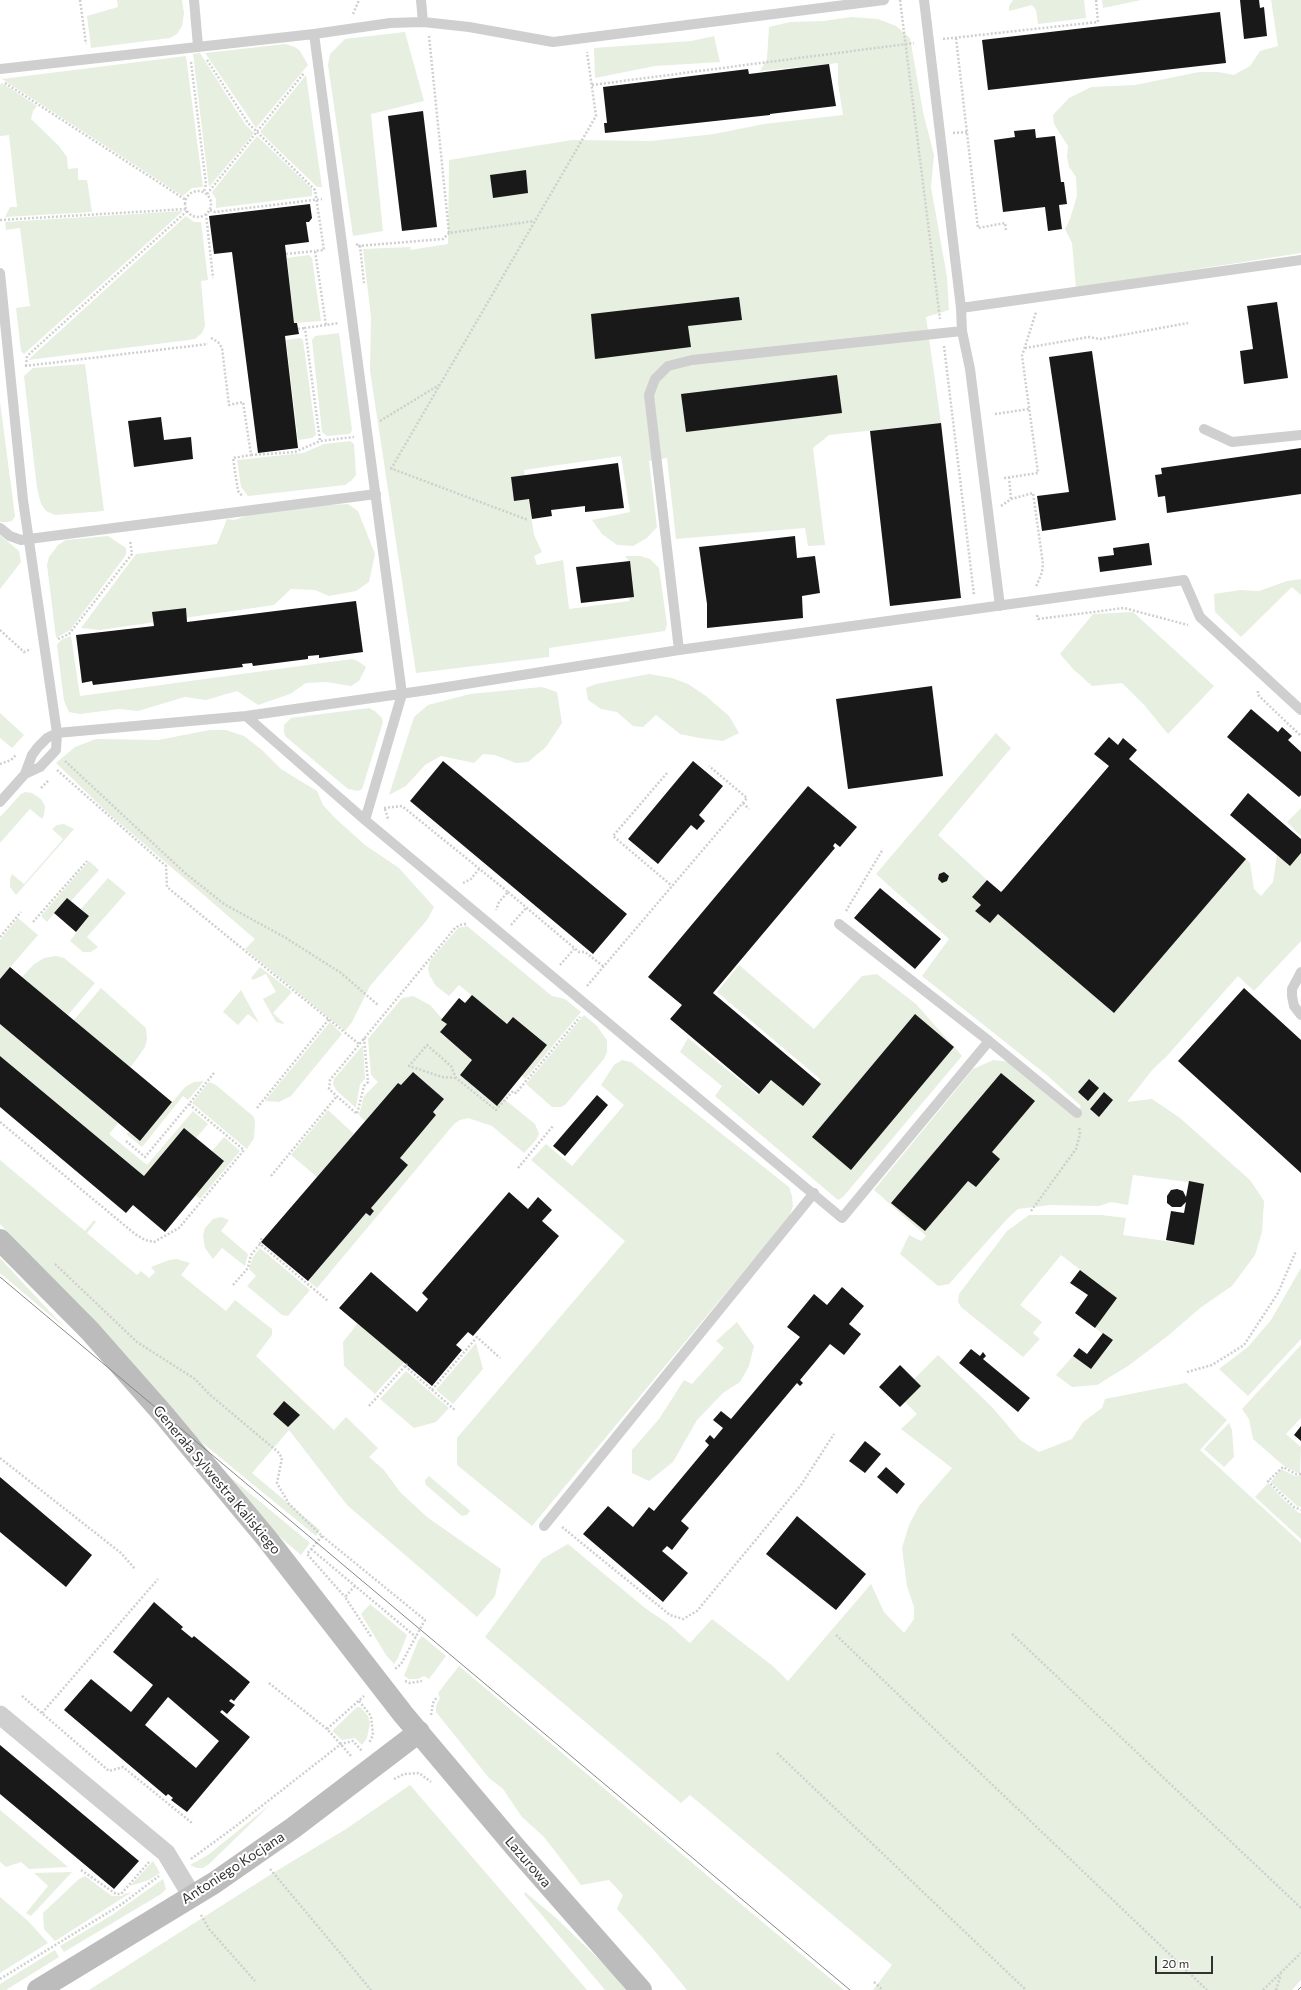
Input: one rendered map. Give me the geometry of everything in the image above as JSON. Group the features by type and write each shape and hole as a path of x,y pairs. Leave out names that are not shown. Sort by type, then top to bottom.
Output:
{"street":[{"name":"Generała Sylwestra Kaliskiego","path":"0,1240 90,1331 164,1415 268,1540 427,1726"},
{"path":"0,1715 166,1853 192,1896"},
{"name":"Antoniego Kocjana","path":"38,1990 192,1896 293,1828 427,1726"},
{"name":"Lazurowa","path":"427,1726 516,1848 641,1990"}],"lane":[{"path":"194,0 197,46"},
{"path":"420,0 425,22"},
{"path":"0,74 88,59 314,34 390,23 425,22 553,42 884,0"},
{"path":"924,0 961,308 962,331 970,369 1000,606"},
{"path":"314,34 402,694 365,820"},
{"path":"961,308 1301,260"},
{"path":"0,273 23,500 30,538 57,733 56,750 40,767 25,774"},
{"path":"679,650 649,395 656,379 668,366 692,360 962,331"},
{"path":"1204,429 1232,442 1301,435"},
{"path":"0,528 10,536 21,540 128,524 376,494"},
{"path":"0,802 25,774 32,755 47,738 57,733 246,716 402,694 679,650 1035,602 1184,580 1200,617 1301,710"},
{"path":"246,716 365,820 814,1193 842,1218 989,1041"},
{"path":"839,924 989,1041 1077,1113"},
{"path":"1301,972 1292,989 1294,1006 1301,1015"},
{"path":"544,1526 814,1193"}],"path":[{"path":"80,0 88,59"},
{"path":"900,0 976,610"},
{"path":"592,85 929,41 1098,22 1096,0"},
{"path":"425,22 449,233"},
{"path":"391,469 596,116 585,38"},
{"path":"956,38 978,228 1005,222 1006,230"},
{"path":"197,46 248,123 315,190 324,250 286,254"},
{"path":"0,220 187,210 196,217 206,214 210,210 210,200 205,193 206,184 197,46"},
{"path":"187,210 186,200 192,193 205,193 258,132 308,68 317,65"},
{"path":"0,74 186,200"},
{"path":"210,210 215,212 335,196"},
{"path":"26,366 27,356 187,210"},
{"path":"206,214 213,278"},
{"path":"342,248 443,239 449,233 534,221"},
{"path":"315,251 326,325"},
{"path":"1004,478 1038,473 1022,356 1040,297"},
{"path":"298,329 338,323 342,327"},
{"path":"1025,348 1089,336 1100,339 1188,323"},
{"path":"305,328 320,441"},
{"path":"211,338 218,342 222,348 229,405 243,402 251,455"},
{"path":"10,367 208,344"},
{"path":"367,429 439,385"},
{"path":"995,414 1029,409"},
{"path":"246,499 238,491 233,458 251,455 295,452 320,441 355,436 356,443"},
{"path":"372,461 528,520"},
{"path":"1009,477 1011,499"},
{"path":"999,513 1002,506 1011,499 1033,493 1043,564 1042,572 1035,589"},
{"path":"0,630 24,652 69,634 132,554 128,524"},
{"path":"1035,602 1038,619 1124,608 1194,626"},
{"path":"1259,689 1258,695 1301,736"},
{"path":"57,733 67,748 61,757 185,873 224,904 286,938 341,973 378,1005"},
{"path":"47,760 166,866 167,887 359,1044"},
{"path":"578,998 747,798 709,766"},
{"path":"667,773 613,836 672,886"},
{"path":"384,803 384,808 390,823"},
{"path":"743,804 749,809"},
{"path":"384,808 402,806 508,892 574,949 578,952 585,952 604,967"},
{"path":"839,924 883,849"},
{"path":"33,922 87,861"},
{"path":"456,882 462,884 466,882 479,869"},
{"path":"496,912 499,902 508,892"},
{"path":"504,922 510,927 526,908"},
{"path":"0,937 21,912"},
{"path":"364,1038 368,1082 364,1086 357,1114 329,1089 330,1080 359,1044 455,928 460,924 472,925"},
{"path":"559,967 574,949"},
{"path":"553,962 564,971 557,980"},
{"path":"456,1078 442,1077 409,1066 427,1045 451,1066 456,1078 496,1110 512,1091 516,1093 589,1007"},
{"path":"256,1108 329,1019"},
{"path":"126,1141 145,1157 214,1073"},
{"path":"271,1176 337,1096"},
{"path":"0,1122 135,1234 145,1240 154,1242 179,1228 244,1150 188,1104"},
{"path":"1031,1211 1076,1149 1080,1134 1077,1113"},
{"path":"518,1168 553,1126"},
{"path":"233,1285 248,1268 251,1255 260,1244 262,1237"},
{"path":"260,1244 328,1301"},
{"path":"1188,1372 1212,1365 1244,1345 1278,1293 1296,1251"},
{"path":"51,1260 137,1342 195,1379 209,1394 278,1452 282,1458 276,1483 289,1504 322,1536 425,1620 401,1664 394,1670"},
{"path":"432,1390 477,1337 500,1358"},
{"path":"369,1406 406,1365 456,1411"},
{"path":"551,1518 670,1616 683,1618 697,1611 801,1485 834,1434"},
{"path":"0,1458 121,1553 135,1569"},
{"path":"1301,1474 1296,1474 1283,1467 1268,1480 1294,1507 1301,1510"},
{"path":"322,1536 307,1554 345,1597 375,1642"},
{"path":"311,1549 416,1637"},
{"path":"42,1714 158,1579"},
{"path":"345,1597 355,1586"},
{"path":"1012,1634 1301,1908"},
{"path":"836,1635 1207,1990"},
{"path":"390,1665 396,1674"},
{"path":"399,1678 410,1683 422,1682"},
{"path":"269,1683 327,1729 352,1758 362,1751 373,1735 371,1716 359,1701 327,1729"},
{"path":"22,1696 109,1771 123,1767 192,1823"},
{"path":"427,1726 433,1703 437,1697"},
{"path":"0,1979 122,1904 165,1871 202,1852 341,1744 353,1741 362,1751"},
{"path":"777,1753 1026,1990"},
{"path":"387,1782 404,1774 419,1773 431,1782"},
{"path":"81,1870 116,1894 121,1894 153,1857"},
{"path":"273,1873 371,1990"},
{"path":"202,1918 255,1981"},
{"path":"1263,1990 1282,1974 1301,1953"},
{"path":"1276,1990 1282,1974"},
{"path":"874,1982 883,1990"}],"green space":[{"path":"117,0 182,0 184,13 182,26 177,34 170,38 91,48 87,16 118,7"},
{"path":"1013,0 1084,0 1086,18 1038,24 1036,10 1032,5 1009,11 1009,6"},
{"path":"1102,0 1141,0 1103,8"},
{"path":"1271,0 1301,0 1301,253 1076,288 1072,243 1065,229 1070,219 1077,196 1076,177 1069,167 1067,157 1068,146 1054,124 1053,115 1069,98 1091,87 1135,85 1199,72 1218,72 1234,75 1250,66 1260,51 1278,46"},
{"path":"851,17 878,19 896,26 910,38 923,112 934,155 931,187 947,277 949,310 926,317 941,423 829,435 813,448 825,545 808,546 805,528 676,539 667,458 649,461 657,527 647,538 633,546 617,545 602,534 592,520 630,512 621,456 524,470 534,535 542,552 534,556 537,565 563,560 569,609 629,601 631,592 629,561 625,556 640,556 650,559 659,568 667,624 665,631 549,648 549,657 416,673 370,371 371,317 363,249 411,247 410,250 448,244 449,160 572,140 651,141 714,134 764,124 843,115 838,84 838,63 760,71 767,59 769,27 790,22 824,21"},
{"path":"405,32 424,101 371,114 383,231 353,236 328,65 330,54 345,39"},
{"path":"714,36 720,62 655,66 595,78 594,48 691,41"},
{"path":"285,44 295,47 300,51 308,65 256,128 205,53"},
{"path":"200,53 245,124 254,133 209,187 193,54"},
{"path":"186,56 203,187 192,188 183,196 2,79"},
{"path":"306,75 322,187 317,187 260,132"},
{"path":"2,83 37,106 33,111 31,119 59,146 67,157 68,169 78,168 78,180 87,180 92,212 5,217 10,207 17,207 9,135 0,136 0,85"},
{"path":"257,136 312,189 312,196 216,208 216,199 212,192"},
{"path":"183,211 24,354 21,351 16,308 30,306 20,228 6,230 5,222"},
{"path":"186,216 194,222 201,222 208,280 201,281 205,326 202,333 195,339 189,340 28,360"},
{"path":"309,255 312,258 321,321 294,323 287,258"},
{"path":"339,333 352,430 350,434 327,436 322,432 312,340 315,336"},
{"path":"300,338 303,340 316,435 312,438 298,440 286,340"},
{"path":"85,364 104,511 55,515 46,511 41,504 37,488 24,376 33,368"},
{"path":"0,402 15,516 12,521 7,522 0,522"},
{"path":"350,441 354,444 356,475 345,485 248,496 241,487 237,460 303,453 324,444"},
{"path":"348,504 358,511 375,554 369,582 356,591 329,596 315,590 291,589 274,605 100,630 81,628 136,554 217,544 227,519 234,520 253,514 312,506"},
{"path":"0,535 19,551 21,562 0,589"},
{"path":"108,536 126,548 126,555 70,630 56,638 47,565 49,557 58,545 66,540"},
{"path":"1301,579 1301,595 1292,587 1241,637 1215,612 1214,594 1240,590 1259,591 1287,581"},
{"path":"1133,612 1214,686 1168,734 1145,706 1122,683 1092,686 1073,669 1060,654 1093,614"},
{"path":"71,636 80,696 352,659 358,661 366,667 359,681 351,686 326,682 306,683 290,694 258,705 237,691 206,700 185,697 138,711 119,709 80,714 69,712 64,701 57,645 61,640"},
{"path":"649,674 672,678 688,684 706,696 729,716 739,733 723,741 680,734 656,715 643,727 633,726 617,712 601,709 588,700 586,688 596,684"},
{"path":"542,687 557,692 562,723 546,747 528,762 516,763 495,755 483,754 474,763 441,756 425,765 406,786 389,795 414,717 428,705 470,694"},
{"path":"369,708 381,717 383,722 362,789 358,791 348,789 286,737 284,733 284,725 291,718"},
{"path":"0,713 24,735 12,748 0,738"},
{"path":"210,730 226,730 244,736 262,750 281,769 317,791 323,805 335,818 365,845 399,868 434,907 427,920 370,986 352,1022 345,1031 245,949 255,939 108,813 56,763 75,747 96,739 158,740"},
{"path":"996,733 1011,748 938,835 987,880 972,897 981,905 975,911 990,923 998,914 1114,1013 1246,859 1250,863 1254,889 1261,896 1273,882 1277,855 1290,866 1301,853 1301,941 1254,991 1238,976 1166,1057 1153,1069 1127,1102 1152,1099 1180,1118 1250,1180 1264,1201 1262,1232 1255,1255 1232,1286 1200,1308 1169,1335 1128,1366 1097,1385 1072,1387 1056,1375 1073,1356 1091,1369 1113,1341 1095,1328 1117,1298 1061,1255 1020,1305 1042,1322 1033,1333 1040,1339 1023,1357 961,1307 958,1302 959,1294 1007,1231 1029,1215 1101,1215 1126,1218 1123,1235 1194,1245 1204,1184 1133,1175 1128,1205 1111,1202 1099,1206 1050,1205 1018,1209 1008,1218 949,1284 938,1286 900,1254 909,1235 921,1241 926,1236 874,1190 973,1069 993,1060 1010,1062 1074,1116 1081,1106 1048,1076 922,976 949,939 876,874"},
{"path":"25,792 32,793 41,799 45,806 44,815 42,819 30,809 0,843 0,817 21,794"},
{"path":"1301,808 1301,836 1287,822"},
{"path":"64,824 74,829 16,895 10,887 10,879 12,874 24,884 63,839 52,829 57,825"},
{"path":"89,861 99,870 71,901 67,898 47,922 41,916"},
{"path":"108,878 126,893 87,937 98,947 91,952 83,952 70,941 89,916 81,909"},
{"path":"18,918 38,935 0,979 0,940"},
{"path":"467,926 552,996 565,999 581,1012 525,1079 522,1076 547,1045 513,1017 507,1024 459,985 449,996 436,986 430,976 428,969 430,961 458,928"},
{"path":"56,956 64,958 95,983 68,1015 22,977 33,965 44,958"},
{"path":"739,965 814,1029 862,976 877,974 916,1004 962,1056 843,1197 838,1200 715,1096 722,1086 680,1052 688,1038 758,1095 774,1078 803,1101 820,1079 717,992"},
{"path":"260,967 292,992 273,1013 284,1023 283,1024 276,1022 263,999 276,992 266,974 253,980 251,978"},
{"path":"101,988 146,1028 147,1039 145,1047 130,1068 74,1020"},
{"path":"241,990 259,1023 248,1014 238,1025 223,1012"},
{"path":"413,996 430,1005 447,1024 440,1033 472,1060 460,1075 496,1105 503,1098 535,1124 539,1134 536,1140 524,1153 492,1126 468,1118 460,1120 454,1124 317,1288 308,1281 366,1213 370,1216 374,1212 371,1208 408,1165 400,1158 436,1115 433,1112 444,1099 413,1072 401,1085 398,1083 365,1121 359,1115 364,1096 378,1082 371,1075 368,1039 402,998"},
{"path":"584,1015 597,1026 607,1040 607,1052 604,1059 565,1105 561,1107 552,1107 526,1084"},
{"path":"330,1022 342,1034 291,1096 279,1102 265,1101"},
{"path":"0,1024 118,1123 109,1134 147,1165 193,1111 208,1124 196,1138 184,1128 144,1176 0,1056"},
{"path":"363,1045 365,1079 360,1084 356,1108 336,1090 333,1084 334,1079"},
{"path":"622,1060 631,1062 789,1187 793,1206 789,1217 532,1526 457,1465 457,1438 625,1241 531,1160 546,1144 572,1166 624,1105 601,1085 614,1065"},
{"path":"204,1081 188,1100 183,1096 142,1147 126,1134 129,1132 140,1141 185,1087 194,1082"},
{"path":"209,1082 216,1085 253,1116 255,1121 254,1138 247,1149 192,1103"},
{"path":"328,1110 354,1134 317,1177 291,1155"},
{"path":"224,1137 240,1151 200,1199 195,1195 212,1151"},
{"path":"0,1160 85,1231 94,1220 96,1222 87,1233 137,1275 141,1271 149,1278 155,1272 151,1267 169,1260 177,1259 190,1263 181,1275 226,1311 235,1300 272,1329 272,1335 256,1356 334,1430 346,1417 378,1448 369,1457 384,1470 400,1492 427,1517 501,1569 495,1596 477,1617 347,1505 289,1430 252,1473 320,1530 316,1536 194,1436 129,1359 0,1224"},
{"path":"221,1217 229,1220 221,1231 248,1254 245,1266 222,1248 213,1259 205,1248 203,1236 205,1228 213,1219"},
{"path":"260,1248 310,1290 288,1316 282,1315 247,1286 256,1276 249,1269 253,1257"},
{"path":"0,1258 65,1328 0,1273"},
{"path":"1301,1268 1301,1339 1248,1396 1219,1369 1248,1347 1271,1320"},
{"path":"737,1322 754,1346 749,1366 740,1382 723,1393 697,1420 673,1462 649,1481 632,1473 632,1450 659,1419 684,1380 692,1384 724,1348 716,1341"},
{"path":"358,1323 404,1362 375,1394 344,1366 343,1342"},
{"path":"476,1343 483,1369 453,1404 436,1390"},
{"path":"1301,1345 1301,1418 1286,1434 1301,1447 1300,1474 1284,1466 1253,1439 1249,1419 1242,1409"},
{"path":"938,1355 992,1407 1020,1440 1039,1452 1072,1439 1083,1422 1102,1408 1105,1399 1186,1383 1227,1420 1200,1450 1301,1543 1301,1980 1292,1990 873,1990 892,1965 690,1795 681,1803 485,1637 542,1559 568,1544 690,1643 712,1619 774,1667 788,1681 871,1584 884,1612 904,1633 914,1619 914,1607 907,1586 902,1548 909,1525 919,1506 952,1468 901,1429 917,1414 905,1402 921,1386 914,1379"},
{"path":"406,1371 449,1408 436,1422 414,1428 380,1399"},
{"path":"1229,1423 1232,1430 1234,1457 1224,1467 1204,1449"},
{"path":"1281,1469 1295,1476 1301,1475 1301,1507 1297,1506 1271,1482"},
{"path":"223,1471 310,1543 301,1555 280,1537"},
{"path":"429,1476 470,1511 467,1515 462,1516 426,1485 425,1480"},
{"path":"1268,1483 1286,1502 1301,1513 1301,1539 1255,1497"},
{"path":"370,1604 407,1635 394,1664 386,1655 361,1614"},
{"path":"422,1636 446,1656 429,1679 424,1676 418,1679 409,1679 404,1676 418,1641"},
{"path":"459,1666 844,1990 687,1990 617,1909 623,1895 609,1880 581,1885 544,1837 522,1817 503,1789 489,1778 436,1712 436,1706 440,1698 438,1693"},
{"path":"357,1707 360,1707 368,1716 370,1723 367,1738 362,1745 355,1738 342,1740 332,1731"},
{"path":"410,1785 587,1990 89,1990 273,1873 346,1829"},
{"path":"271,1804 209,1864 203,1868 197,1868 190,1865 208,1855"},
{"path":"0,1810 68,1867 29,1869 21,1862 6,1867 0,1862"},
{"path":"153,1861 160,1873 149,1880 130,1886"},
{"path":"72,1872 31,1916 26,1913 48,1886 34,1873"},
{"path":"85,1876 112,1896 122,1896 132,1892 55,1941 44,1929 43,1913 79,1879"},
{"path":"163,1879 166,1889 161,1894 64,1952 60,1946 112,1915"},
{"path":"525,1892 556,1918 610,1970 626,1990 605,1990 524,1894"},
{"path":"0,1897 28,1921 48,1943 0,1973"},
{"path":"55,1950 59,1957 6,1990 0,1990 0,1984"}],"building":[{"path":"1240,0 1259,0 1260,8 1264,7 1267,36 1244,39"},
{"path":"1220,12 1226,63 988,90 982,40"},
{"path":"829,64 836,106 770,115 605,133 604,123 607,123 603,87 748,69 749,74"},
{"path":"423,111 437,227 402,231 388,116"},
{"path":"1035,129 1036,138 1055,136 1061,182 1064,182 1067,204 1059,205 1062,229 1048,231 1045,207 1003,212 994,140 1015,137 1014,131"},
{"path":"526,170 528,193 493,198 490,175"},
{"path":"310,204 312,218 309,222 306,222 309,242 285,245 294,323 297,323 299,334 285,336 298,448 258,453 232,252 214,254 209,216"},
{"path":"739,297 742,320 688,326 691,347 595,359 591,314"},
{"path":"1277,302 1288,378 1244,384 1240,351 1253,349 1247,306"},
{"path":"1092,351 1116,520 1042,531 1037,496 1069,492 1049,357"},
{"path":"837,375 842,413 686,432 681,394"},
{"path":"161,417 164,440 191,437 193,459 134,467 128,421"},
{"path":"941,423 961,598 890,606 870,431"},
{"path":"1301,448 1301,494 1167,513 1165,496 1158,497 1155,475 1162,474 1161,468"},
{"path":"618,463 624,508 585,512 585,506 551,510 552,516 532,519 529,499 514,501 511,477"},
{"path":"795,536 797,558 815,556 820,593 802,596 803,618 707,628 707,604 699,547"},
{"path":"1149,543 1152,565 1100,572 1098,557 1114,555 1113,548"},
{"path":"630,561 634,597 581,603 576,567"},
{"path":"356,601 363,652 319,658 319,655 308,656 308,659 253,666 252,663 242,664 243,667 93,685 92,681 82,683 76,635 154,626 152,612 186,608 187,622"},
{"path":"932,686 943,776 848,789 836,699"},
{"path":"1251,709 1278,732 1282,727 1292,736 1288,740 1301,752 1301,795 1299,797 1227,737"},
{"path":"1109,737 1118,745 1123,738 1137,750 1129,759 1246,859 1114,1013 998,914 990,923 975,911 981,905 972,897 987,880 1001,892 1004,889 1109,766 1094,754"},
{"path":"443,761 627,914 593,954 410,801"},
{"path":"693,761 723,786 699,815 705,821 697,830 691,825 658,864 628,839"},
{"path":"808,786 857,827 840,847 835,843 833,846 835,848 713,993 821,1084 803,1106 771,1080 759,1094 670,1019 682,1005 648,977"},
{"path":"1248,793 1301,839 1301,853 1290,866 1230,815"},
{"path":"944,872 949,876 947,881 942,883 938,879 939,874"},
{"path":"880,888 941,939 915,969 854,918"},
{"path":"67,898 89,916 76,932 54,913"},
{"path":"10,967 172,1102 140,1141 0,1024 0,979"},
{"path":"1244,988 1301,1040 1301,1173 1178,1061"},
{"path":"472,995 507,1024 513,1017 547,1045 497,1106 460,1075 472,1060 440,1032 447,1024 441,1020 459,998 465,1003"},
{"path":"915,1014 954,1047 851,1170 812,1137"},
{"path":"0,1056 144,1176 184,1128 224,1161 165,1232 133,1205 126,1213 0,1107"},
{"path":"413,1072 444,1099 433,1112 436,1115 400,1158 408,1165 371,1208 374,1211 370,1216 366,1213 308,1281 261,1242 398,1083 401,1085"},
{"path":"1001,1073 1035,1101 992,1152 1000,1159 976,1187 968,1181 925,1231 891,1203"},
{"path":"1089,1079 1099,1088 1088,1101 1078,1092"},
{"path":"1104,1092 1113,1100 1099,1117 1090,1109"},
{"path":"597,1095 608,1105 565,1156 553,1146"},
{"path":"1189,1181 1204,1184 1194,1245 1166,1240 1171,1211 1184,1213 1186,1202 1181,1207 1172,1207 1167,1203 1167,1196 1171,1190 1177,1189 1183,1191 1186,1197"},
{"path":"509,1192 528,1209 538,1197 552,1210 542,1221 559,1236 473,1336 468,1332 456,1345 462,1350 432,1386 339,1308 371,1272 417,1312 428,1299 422,1293"},
{"path":"1080,1270 1117,1298 1095,1328 1075,1313 1088,1295 1070,1283"},
{"path":"842,1287 864,1306 849,1324 861,1334 844,1355 830,1344 800,1380 803,1383 800,1386 797,1383 681,1521 689,1528 672,1550 667,1546 662,1551 688,1573 663,1602 583,1534 608,1506 633,1527 649,1507 654,1511 709,1445 705,1441 710,1435 714,1439 723,1428 713,1420 721,1411 731,1419 800,1337 787,1327 814,1294 827,1305"},
{"path":"1103,1333 1113,1340 1091,1369 1073,1356 1079,1348 1087,1354"},
{"path":"971,1349 980,1356 983,1352 986,1356 983,1359 1030,1398 1018,1412 959,1363"},
{"path":"900,1365 921,1386 900,1407 879,1387"},
{"path":"284,1401 300,1415 288,1427 273,1414"},
{"path":"1301,1426 1301,1441 1294,1435"},
{"path":"865,1441 881,1454 865,1473 849,1461"},
{"path":"886,1467 905,1484 897,1494 877,1477"},
{"path":"0,1477 92,1555 66,1587 0,1532"},
{"path":"797,1516 866,1574 836,1610 766,1554"},
{"path":"154,1602 183,1627 181,1629 192,1638 194,1636 250,1682 234,1701 231,1699 229,1701 235,1705 227,1714 222,1710 220,1712 250,1737 187,1812 171,1800 173,1798 168,1794 166,1796 64,1710 91,1679 131,1712 153,1685 113,1652","holes":["168,1697 219,1741 196,1768 145,1725"]},
{"path":"0,1745 139,1861 114,1889 0,1794"}],"tram line":[{"path":"0,1277 850,1990"},
{"path":"1298,1990 1301,1987"}]}
